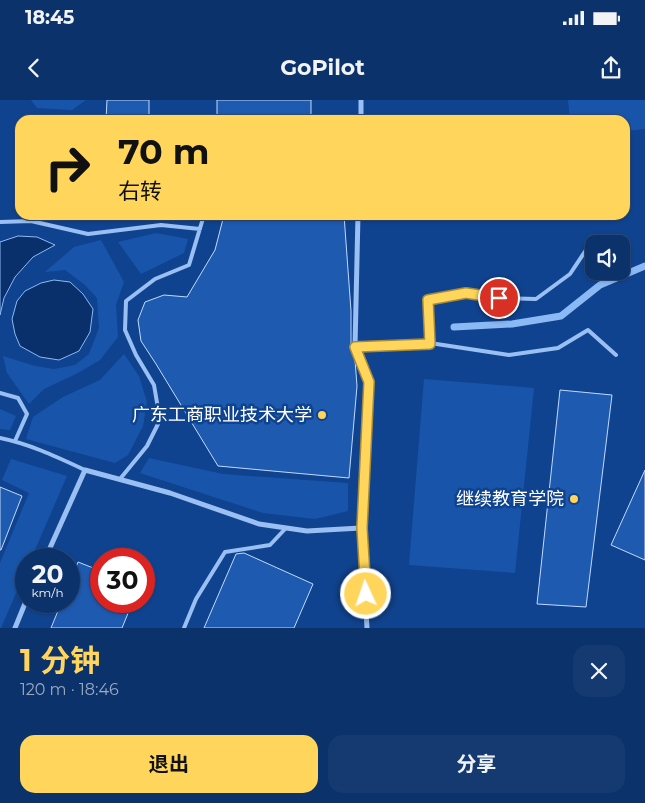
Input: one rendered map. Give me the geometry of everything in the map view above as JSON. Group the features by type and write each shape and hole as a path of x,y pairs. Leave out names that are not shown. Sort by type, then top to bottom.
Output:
{"street":[{"path":"360,115 361,100"},
{"path":"358,220 355,347 369,382 362,528 368,628"},
{"path":"50,548 85,470 170,493 259,524 307,531 362,528"},
{"path":"15,628 21,613"}],"lane":[{"path":"120,479 147,446 160,420 154,385 136,355 125,330 126,301 155,279 189,265 203,220"},
{"path":"0,222 31,221 88,234 161,225 200,229"},
{"path":"430,344 428,300 466,293 499,298 536,299 570,274 585,252"},
{"path":"355,347 430,344 509,355 558,348 588,330 616,356"},
{"path":"0,393 18,398 27,414 15,441"},
{"path":"0,438 46,452 85,470"},
{"path":"184,628 196,599 225,552 270,546 286,528"}],"shaded area":[{"path":"31,100 86,100 72,110 37,108"},
{"path":"568,100 645,100 645,129 630,130 630,115 570,115"},
{"path":"156,233 188,239 184,253 141,274 118,242"},
{"path":"18,236 37,237 55,245 33,257 15,277 4,298 0,315 0,242"},
{"path":"101,240 124,282 116,305 118,337 100,360 44,389 29,404 7,373 3,356 35,366 54,369 75,365 89,354 99,328 97,298 85,285 65,270 45,272 74,247"},
{"path":"54,280 70,282 83,294 93,309 90,332 79,351 59,360 40,357 20,346 12,319 17,301 25,291 41,283"},
{"path":"124,354 139,376 147,402 143,426 128,455 115,463 26,439 33,417 63,397 100,380"},
{"path":"424,379 534,388 515,573 409,565"},
{"path":"0,409 16,416 10,430 0,429"},
{"path":"149,458 223,474 348,483 348,511 315,519 263,513 140,473"},
{"path":"11,459 67,476 36,548 15,548 15,596 0,628 0,563 29,493 2,480"}],"building":[{"path":"107,100 149,100 149,115 106,115"},
{"path":"217,100 311,100 311,115 217,115"},
{"path":"223,220 344,220 351,311 351,347 355,360 357,386 349,478 218,466 141,341 138,320 145,302 164,295 187,297 215,250"},
{"name":"继续教育学院","path":"560,390 612,395 586,607 537,604"},
{"path":"645,470 645,560 611,545"},
{"path":"0,487 22,496 1,550 0,550"},
{"path":"244,553 313,584 294,628 204,628 236,554"},
{"path":"80,563 90,567 90,613 128,613 122,628 51,628 57,613 80,613"}],"waterway":[{"path":"454,327 512,324 561,316 600,285 645,266"}],"place":[{"name":"广东工商职业技术大学","path":"322,415"},
{"name":"继续教育学院","path":"574,499"}],"route":[{"path":"366,594 362,528 369,382 355,347 430,344 428,300 466,293 499,298"}]}
